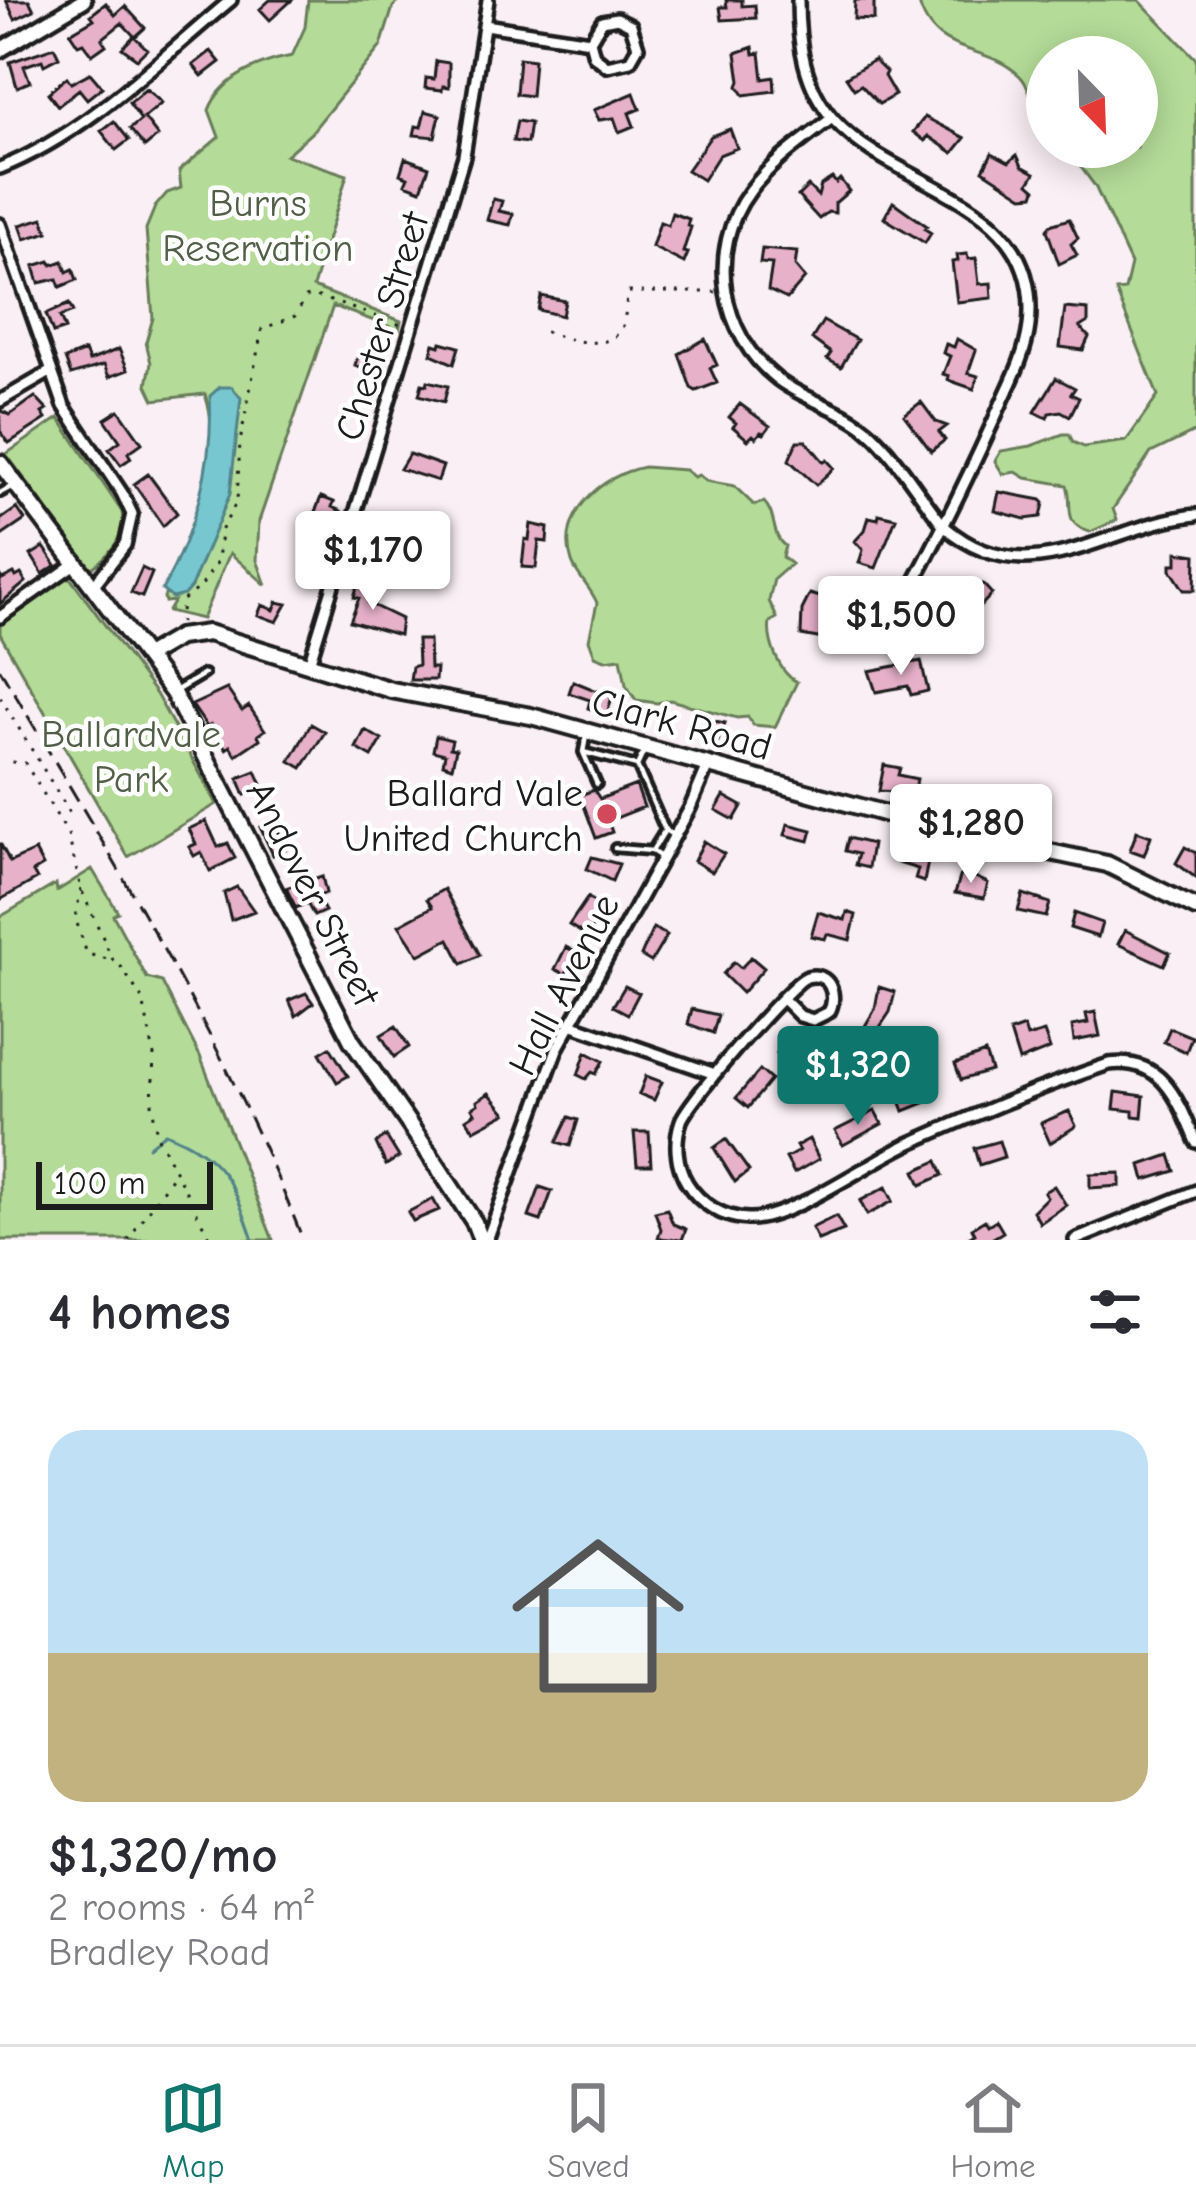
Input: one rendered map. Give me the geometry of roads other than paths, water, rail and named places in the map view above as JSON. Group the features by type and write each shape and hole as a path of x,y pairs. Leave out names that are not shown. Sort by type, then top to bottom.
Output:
{"main road":[{"name":"Andover Street","path":"0,463 172,693 352,1041 484,1240"},
{"name":"Clark Road","path":"148,655 179,637 208,633 392,690 488,706 941,829 1107,864 1196,908"}],"street":[{"path":"0,50 84,0"},
{"path":"0,168 42,150 81,124 231,0"},
{"name":"Chester Street","path":"309,664 464,156 488,0"},
{"path":"798,0 805,65 832,118 871,148 985,217 1008,241 1027,285 1029,321 1022,356 945,527 891,624"},
{"path":"617,18 631,25 638,39 630,61 615,67 594,56 590,41 596,26 617,18"},
{"path":"485,25 590,41"},
{"path":"832,118 762,176 741,205 726,243 726,292 738,333 764,368 871,433 945,527 994,555 1034,558 1078,550 1156,520 1196,515"},
{"path":"0,224 68,413 132,514 125,545 94,585"},
{"path":"0,400 50,372"},
{"path":"0,617 76,563"},
{"name":"Hall Avenue","path":"484,1240 539,1090 570,1024 709,764"},
{"path":"783,999 800,1016 813,1020 829,1012 834,999 830,985 814,976 800,981 783,999 715,1074 682,1116 677,1156 683,1175 700,1200 736,1218 776,1215 914,1142 1109,1064 1137,1064 1162,1077 1174,1091 1196,1142"},
{"path":"570,1024 715,1074"},
{"path":"1075,1240 1196,1191"}],"lane":[{"path":"0,493 16,484"},
{"path":"172,693 203,674"},
{"path":"587,731 583,752 596,784"},
{"path":"646,746 638,766 670,833"},
{"path":"583,752 638,766"},
{"path":"615,848 657,855"}],"water":[{"path":"220,387 232,387 241,398 230,494 191,587 172,598 162,590 200,496 209,446 210,396"}],"waterway":[{"path":"148,1147 165,1133 201,1151 232,1187 253,1240"}],"railway":[{"path":"0,669 201,1020 303,1240"}],"place":[{"name":"Ballard Vale United Church","path":"607,814"}],"park label":[{"name":"Burns Reservation","path":"258,224"},
{"name":"Ballardvale Park","path":"131,756"}]}
